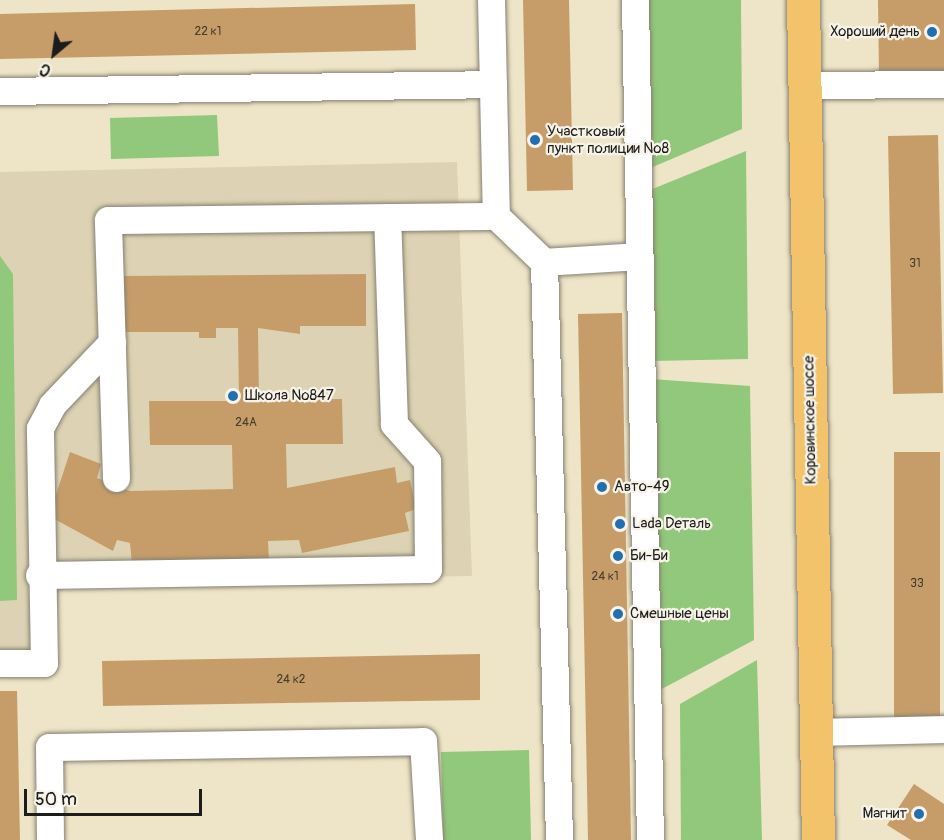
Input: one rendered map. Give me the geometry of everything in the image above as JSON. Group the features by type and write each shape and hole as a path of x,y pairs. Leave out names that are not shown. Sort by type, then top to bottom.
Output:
{"main road":[{"name":"Коровинское шоссе","path":"803,0 818,840"}],"lane":[{"path":"491,0 496,216"},
{"path":"635,0 650,840"},
{"path":"0,91 493,84"},
{"path":"804,85 944,84"},
{"path":"116,478 108,220 496,216 544,262 559,840"},
{"path":"39,575 428,569 427,461 394,424 387,217"},
{"path":"544,262 639,256"},
{"path":"0,663 44,663 39,575 39,428 52,405 112,342"},
{"path":"815,732 944,729"},
{"path":"50,840 49,747 423,741 429,840"}],"shaded area":[{"name":"Школа №847","path":"457,162 472,576 60,583 54,653 0,655 0,172"}],"green space":[{"path":"644,0 741,0 742,129 648,169"},
{"path":"217,115 219,156 111,159 110,118"},
{"path":"746,151 748,359 652,361 650,190"},
{"path":"0,256 13,274 17,600 0,601"},
{"path":"651,379 750,386 754,640 656,692"},
{"path":"757,660 762,840 681,840 680,704"},
{"path":"529,750 531,840 443,840 441,752"}],"building":[{"path":"523,0 569,0 573,190 527,191"},
{"path":"878,0 944,0 944,77 879,77"},
{"path":"415,4 416,50 0,59 0,14"},
{"path":"938,135 943,393 893,394 888,136"},
{"path":"366,274 366,326 300,326 300,334 258,328 259,400 342,399 343,444 286,444 287,488 395,467 397,483 410,480 416,509 405,513 409,531 302,553 299,540 268,541 269,561 132,564 130,543 117,540 113,551 49,516 70,452 101,464 97,478 130,491 233,489 232,445 150,445 149,401 239,401 238,328 216,328 216,338 199,338 199,332 122,332 121,276"},
{"path":"622,313 631,840 588,840 578,314"},
{"path":"894,452 940,452 940,717 894,717"},
{"path":"480,654 480,700 103,706 102,661"},
{"path":"0,691 17,691 20,840 0,840"},
{"name":"Магнит","path":"914,784 944,804 944,840 911,840 887,825"}],"place":[{"name":"Хороший день","path":"932,32"},
{"name":"Участковый пункт полиции №8","path":"535,140"},
{"name":"Школа №847","path":"233,396"},
{"name":"Авто-49","path":"602,487"},
{"name":"Lada Dеталь","path":"620,524"},
{"name":"Би-Би","path":"618,556"},
{"name":"Смешные цены","path":"618,614"},
{"name":"Магнит","path":"919,814"}]}
